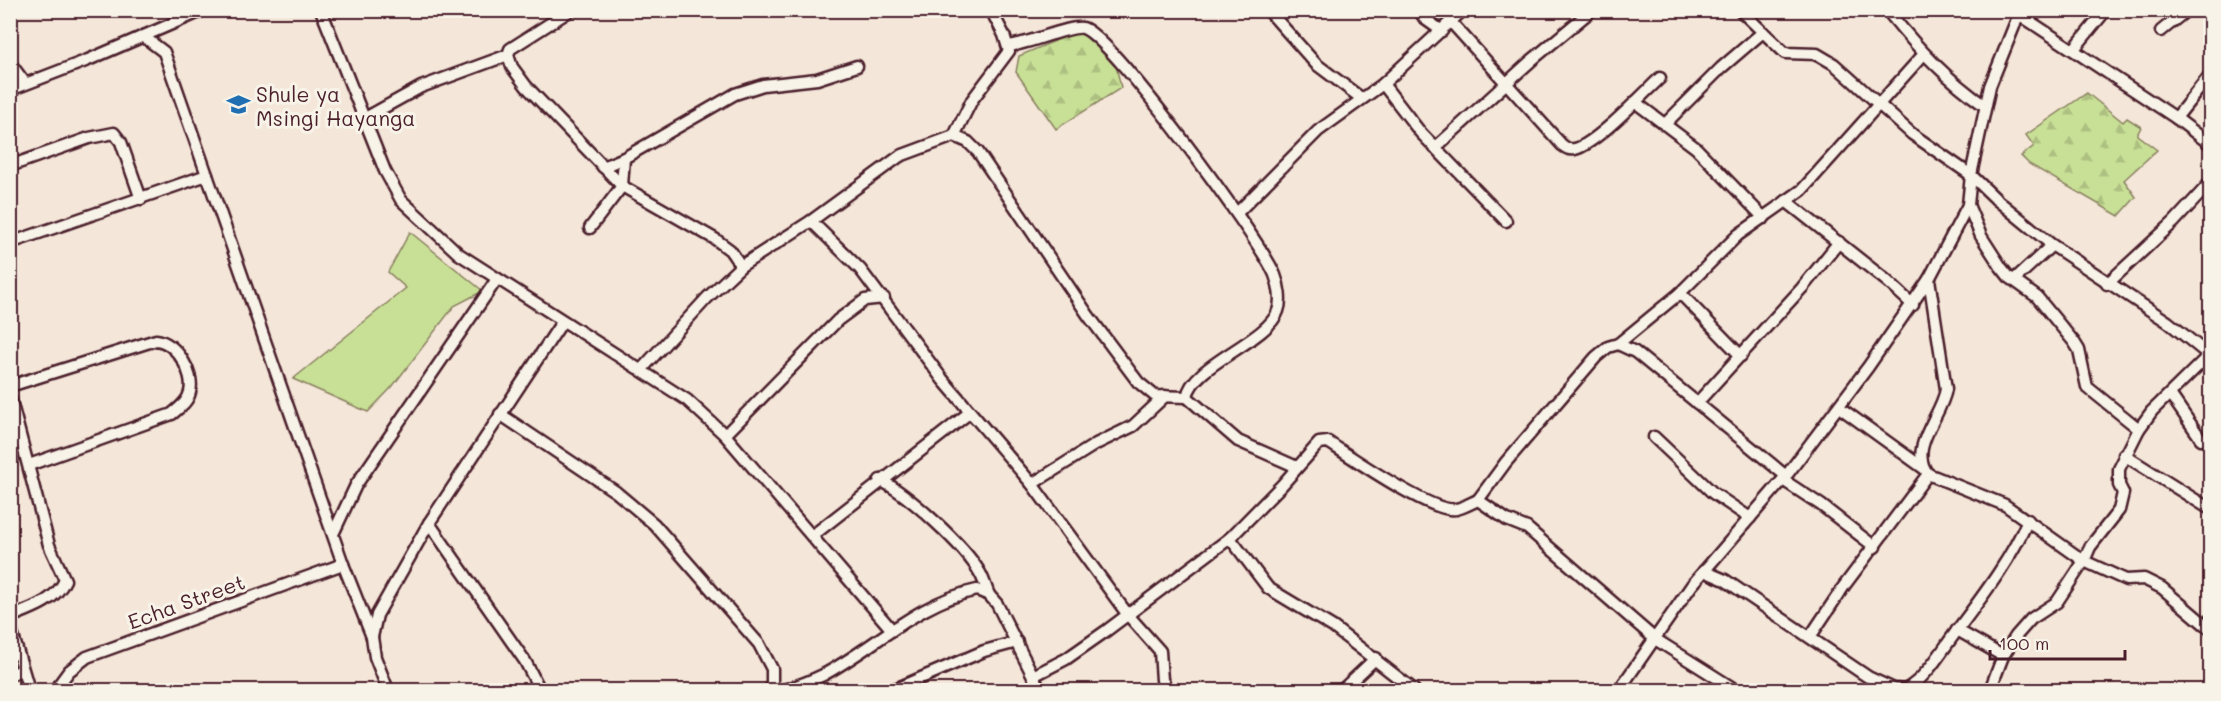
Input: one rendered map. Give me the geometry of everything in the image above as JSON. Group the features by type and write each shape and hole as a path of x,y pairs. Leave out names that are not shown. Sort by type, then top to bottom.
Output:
{"street":[{"path":"10,90 143,36 180,15 204,10"},
{"path":"321,10 385,171 401,200 459,254 687,400 725,435 892,630"},
{"path":"365,118 421,87 508,55 516,44 571,10"},
{"path":"641,370 707,298 741,266 811,221 900,156 954,136 972,100 1007,57 1009,46 991,10"},
{"path":"1268,10 1316,64 1361,98"},
{"path":"1237,213 1297,150 1361,98 1383,84 1463,10"},
{"path":"1435,148 1592,10"},
{"path":"1740,10 1785,53 1823,56 1912,134 1971,175 1997,200 2052,245 2107,284 2168,322 2210,355 2170,394 2139,429 2119,469 2119,485 2123,493 2121,503 2090,547 2084,561 2057,602 2026,623 2003,656 1990,690"},
{"path":"2074,49 2106,10"},
{"path":"1619,690 1674,609 1784,478 1839,407 1913,305 1929,279 1968,205 1971,175 1985,106 2016,12 2176,118 2211,144"},
{"path":"2161,31 2182,12"},
{"path":"1422,15 1438,35"},
{"path":"1891,15 1923,55 1947,78 1985,106"},
{"path":"1451,22 1562,145 1569,149 1577,149 1586,143 1660,78"},
{"path":"1009,46 1041,40 1070,28 1082,28 1092,33 1125,67 1237,213 1275,276 1280,299 1278,312 1267,326 1199,378 1188,389 1187,397"},
{"path":"1665,124 1721,68 1763,32"},
{"path":"143,36 164,52 334,532 342,564 372,637 375,657 388,690"},
{"path":"508,55 512,67 526,86 622,186 706,233 730,250 753,258"},
{"path":"1035,675 1066,659 1230,538 1319,443 1328,442 1389,482 1432,504 1454,510 1478,500 1506,462 1596,357 1618,344 1680,293 1726,246 1802,190 1923,55"},
{"path":"10,63 26,83"},
{"path":"603,167 624,158 735,94 763,85 817,79 857,66"},
{"path":"2176,118 2211,75"},
{"path":"1383,84 1435,148 1506,221"},
{"path":"1635,102 1665,124 1724,175 1764,218"},
{"path":"10,166 89,138 114,133 122,142 141,199"},
{"path":"954,136 968,142 978,152 1088,315 1147,392 1187,397 1238,441 1297,467"},
{"path":"590,228 622,186 624,158"},
{"path":"10,243 207,175"},
{"path":"2107,284 2174,222 2211,183"},
{"path":"1786,201 1839,242 1913,305"},
{"path":"1968,205 1987,247 2005,273 2037,297 2074,342 2079,350 2087,387 2139,429"},
{"path":"811,221 850,258 884,298 969,413 1032,484 1128,615 1160,651 1162,680 1168,690"},
{"path":"1697,404 1820,267 1839,242"},
{"path":"2014,280 2052,245"},
{"path":"730,250 741,266"},
{"path":"334,532 356,485 497,279"},
{"path":"1810,637 1925,471 1922,447 1944,400 1946,389 1929,279"},
{"path":"1680,293 1741,356"},
{"path":"725,435 838,320 865,300 884,298"},
{"path":"372,637 377,615 429,523 562,322"},
{"path":"10,386 156,340 165,341 177,352 191,387 186,402 172,414 29,465"},
{"path":"1618,344 1635,352 1784,478 1875,546"},
{"path":"2170,394 2201,439"},
{"path":"1032,484 1096,444 1132,426 1165,396"},
{"path":"10,397 49,546 65,580 56,594 10,617"},
{"path":"1839,407 1925,471 2005,506 2084,561 2126,580 2151,582 2211,629"},
{"path":"812,536 880,480 969,413"},
{"path":"500,414 616,492 654,524 759,644 772,669 772,690"},
{"path":"1654,437 1713,493 1750,518"},
{"path":"2124,455 2211,509"},
{"path":"880,480 904,495 969,557 1035,675 1040,690"},
{"path":"1478,500 1540,537 1655,639 1736,690"},
{"path":"1704,572 1725,580 1847,664 1883,685 1905,690 1924,675 2008,560 2028,520"},
{"path":"429,523 525,661 540,690"},
{"path":"1230,538 1268,588 1334,627 1414,690"},
{"path":"1719,556 1725,580"},
{"name":"Echa Street","path":"55,690 69,671 87,657 342,564"},
{"path":"784,690 823,675 892,630 963,593 977,590 989,595"},
{"path":"10,626 29,690"},
{"path":"1957,630 2003,656"},
{"path":"893,690 984,651 1017,642"},
{"path":"1342,690 1376,658"},
{"path":"10,675 22,670"}],"green space":[{"path":"1081,30 1116,65 1121,88 1056,129 1016,72 1019,56"},
{"path":"2087,93 2123,122 2127,118 2141,127 2137,135 2157,150 2124,180 2136,197 2119,216 2029,164 2021,156 2034,146 2026,135"},
{"path":"410,232 483,291 454,306 392,387 368,412 293,379 406,288 388,272"}],"place":[{"name":"Shule ya Msingi Hayanga","path":"238,105"}]}
